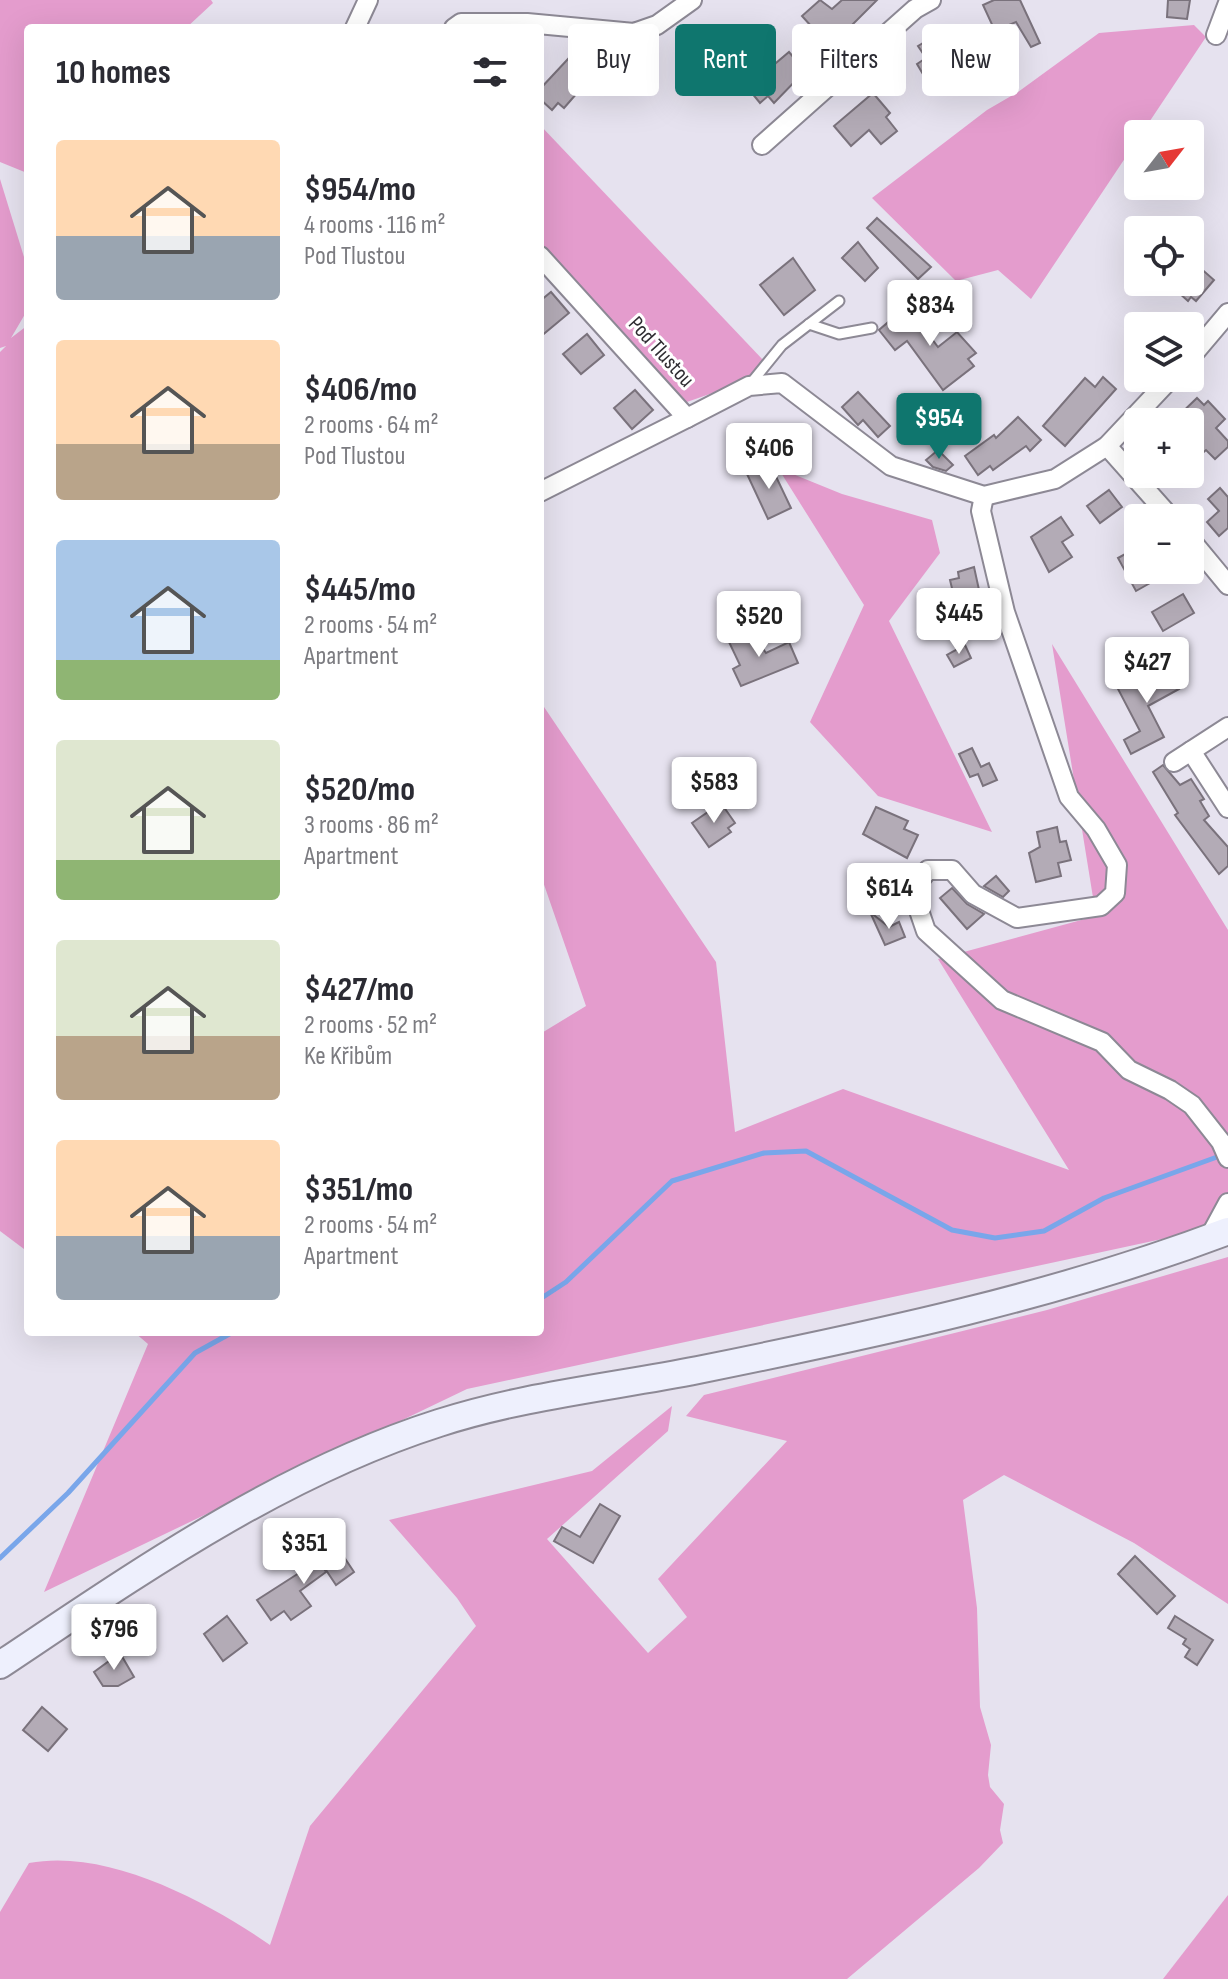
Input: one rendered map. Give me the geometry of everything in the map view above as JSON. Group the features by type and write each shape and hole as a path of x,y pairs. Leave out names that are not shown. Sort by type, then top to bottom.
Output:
{"main road":[{"path":"0,1665 220,1524 294,1484 411,1432 510,1405 923,1322 1075,1281 1218,1235"}],"street":[{"path":"357,24 368,0"},
{"path":"544,25 634,33 657,25 692,0"},
{"path":"762,145 915,9 931,0"},
{"path":"1216,35 1228,3"},
{"path":"460,24 538,24"},
{"name":"Pod Tlustou","path":"544,260 687,418 749,386 782,383 891,466 984,496"},
{"path":"1204,341 1228,313"},
{"path":"1158,392 1107,446 1055,479 984,496 981,511 1005,612 1069,797 1096,829 1117,865 1115,893 1101,906 1017,918 973,894 952,870 928,870 912,890 926,931 1002,1000 1102,1042 1129,1070 1170,1090 1192,1105 1221,1142 1228,1158"},
{"path":"544,490 687,418"},
{"path":"1107,446 1159,504"},
{"path":"1204,553 1225,573"},
{"path":"1174,762 1228,727"},
{"path":"1191,751 1228,808"},
{"path":"1218,1235 1228,1203"}],"lane":[{"path":"749,386 782,345 839,301"},
{"path":"809,324 839,334 872,328"}],"shaded area":[{"path":"0,0 211,0 213,3 190,24 24,24 24,172 0,162"},
{"path":"1194,25 1206,37 1151,120 1124,120 1124,160 1031,299 998,270 956,281 872,198 987,110 1011,96 1019,96 1019,91 1099,33"},
{"path":"544,129 764,361 747,381 684,403 544,250"},
{"path":"0,179 24,257 24,316 11,338 24,328 24,1249 0,1231 0,352 6,346 0,348"},
{"path":"778,468 842,494 932,520 940,553 889,621 992,832 878,796 810,722 864,605"},
{"path":"1052,644 1228,930 1228,1218 1190,1233 467,1389 44,1592 148,1344 139,1336 544,1336 544,1032 586,1006 544,885 544,707 716,962 735,1132 843,1089 1069,1170 938,959 1096,916"},
{"path":"1228,1257 1228,1604 1134,1543 1004,1475 963,1500 977,1608 980,1707 991,1745 990,1787 1004,1804 1000,1830 1003,1843 979,1868 847,1979 0,1979 0,1912 29,1863 59,1860 124,1871 187,1896 270,1945 310,1826 476,1626 457,1598 389,1520 592,1471 672,1406 668,1431 547,1539 648,1653 687,1617 658,1579 787,1441 686,1416 704,1395 1047,1310"},
{"path":"1228,1895 1228,1979 1163,1979"}],"building":[{"path":"820,0 832,9 842,0 877,0 853,24 809,24 802,16"},
{"path":"994,0 1020,0 1040,43 1031,47 1016,22 992,24 983,5"},
{"path":"1168,0 1190,0 1187,19 1167,17"},
{"path":"789,52 792,56 792,84 774,103 768,96 776,96 776,63"},
{"path":"568,59 568,96 574,96 564,108 558,103 552,110 544,103 544,85"},
{"path":"754,96 768,96 760,103"},
{"path":"869,96 876,96 890,113 886,117 897,131 881,144 869,130 851,146 834,126"},
{"path":"877,218 931,267 918,279 867,228"},
{"path":"858,242 878,268 865,281 842,258"},
{"path":"793,258 815,290 784,315 760,285"},
{"path":"1204,271 1214,280 1204,292"},
{"path":"551,292 569,313 544,334 544,298"},
{"path":"1182,296 1200,296 1196,301 1191,297 1188,301"},
{"path":"907,306 938,347 957,332 976,353 968,359 974,366 943,390 907,341 895,350 879,330"},
{"path":"587,334 604,355 581,374 563,354"},
{"path":"1103,377 1116,389 1065,446 1043,426 1085,378 1095,387"},
{"path":"635,390 653,410 632,429 614,408"},
{"path":"858,392 890,426 878,437 863,420 858,425 842,407"},
{"path":"1197,398 1204,405 1208,401 1225,419 1216,428 1228,441 1228,447 1215,459 1206,450 1204,452 1204,408 1187,408"},
{"path":"1018,417 1041,440 1030,451 1026,446 993,470 990,466 978,475 965,456 994,435 996,438"},
{"path":"938,450 953,465 946,471 933,467 926,460"},
{"path":"770,464 791,508 768,519 747,474"},
{"path":"1220,488 1228,497 1228,528 1219,536 1207,522 1219,511 1208,499"},
{"path":"1109,490 1122,507 1100,523 1087,506"},
{"path":"1061,517 1073,535 1062,542 1072,557 1049,572 1031,537"},
{"path":"1124,555 1124,569 1118,558"},
{"path":"974,567 981,599 956,605 950,580 959,578 958,572"},
{"path":"1132,584 1148,584 1136,591"},
{"path":"1183,594 1194,613 1163,631 1152,612"},
{"path":"751,632 766,653 789,642 798,663 741,686 733,669 740,665 729,642"},
{"path":"965,645 971,658 954,667 947,655"},
{"path":"1164,663 1179,689 1148,706 1164,737 1131,754 1124,740 1140,731 1118,689"},
{"path":"972,748 981,767 989,763 997,780 983,786 978,774 970,777 959,754"},
{"path":"1163,765 1180,785 1191,779 1204,799 1200,801 1209,816 1204,820 1228,847 1228,866 1219,874 1175,815 1178,813 1153,772"},
{"path":"721,803 735,823 728,828 731,832 709,847 692,823"},
{"path":"876,807 908,821 904,829 918,835 907,858 863,834"},
{"path":"1057,827 1060,842 1066,841 1071,860 1058,863 1061,876 1036,882 1029,853 1040,847 1037,832"},
{"path":"996,876 1009,891 1003,897 984,886"},
{"path":"952,888 967,904 984,914 967,929 940,898"},
{"path":"870,912 889,927 899,922 905,937 885,945"},
{"path":"600,1504 620,1516 593,1563 554,1541 562,1527 580,1537"},
{"path":"338,1548 354,1572 336,1585 320,1561 326,1572 300,1591 311,1606 291,1620 284,1611 271,1620 257,1600"},
{"path":"1135,1556 1175,1596 1157,1614 1118,1574"},
{"path":"227,1616 247,1643 223,1661 204,1634"},
{"path":"1175,1616 1213,1640 1197,1665 1185,1657 1190,1649 1183,1644 1186,1639 1168,1628"},
{"path":"120,1653 134,1677 118,1686 103,1686 94,1672"},
{"path":"42,1707 67,1729 48,1751 23,1730"}],"waterway":[{"path":"544,1296 566,1282 672,1181 764,1153 806,1151 952,1230 995,1238 1044,1231 1104,1198 1217,1157"},
{"path":"0,1558 68,1493 195,1353 226,1336"}]}
